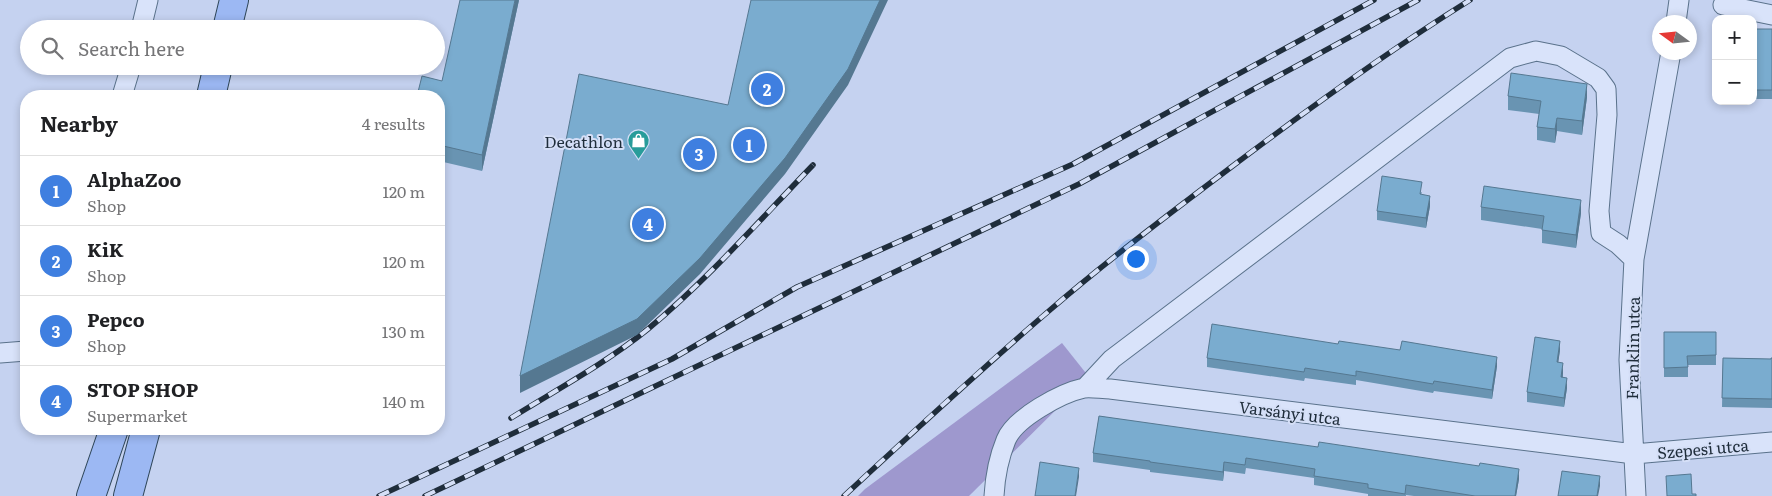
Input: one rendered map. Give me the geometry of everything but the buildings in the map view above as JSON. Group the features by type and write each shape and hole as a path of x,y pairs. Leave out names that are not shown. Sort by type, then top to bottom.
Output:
{"main road":[{"path":"229,20 234,0"},
{"path":"212,90 216,75"},
{"path":"92,496 112,435"},
{"path":"128,496 144,435"}],"street":[{"path":"143,20 148,0"},
{"path":"1677,15 1679,0"},
{"path":"1723,5 1772,15"},
{"path":"1085,388 1112,359 1510,58 1536,51 1561,56 1575,63 1598,78 1606,89 1607,115 1599,212 1601,233 1618,244 1634,259"},
{"name":"Franklin utca","path":"1636,496 1629,360 1634,259 1670,60"},
{"path":"124,90 128,75"},
{"path":"0,353 20,351"},
{"name":"Varsányi utca","path":"995,488 1006,438 1026,416 1058,396 1085,388 1120,390 1634,454"},
{"name":"Szepesi utca","path":"1634,454 1772,442"},
{"path":"980,496 995,488"}],"shaded area":[{"path":"1062,343 1089,377 969,496 858,496 865,489"}],"railway":[{"path":"379,496 672,359 797,287 1073,164 1374,0"},
{"path":"425,496 1079,184 1418,0"},
{"path":"844,496 998,356 1116,255 1318,103 1378,60 1470,0"},
{"path":"511,418 598,365 648,329 691,291 813,165"}],"place":[{"name":"KiK","path":"767,89"},
{"name":"AlphaZoo","path":"749,145"},
{"name":"Pepco","path":"699,154"},
{"name":"Decathlon","path":"639,160"},
{"name":"STOP SHOP","path":"648,224"}]}
